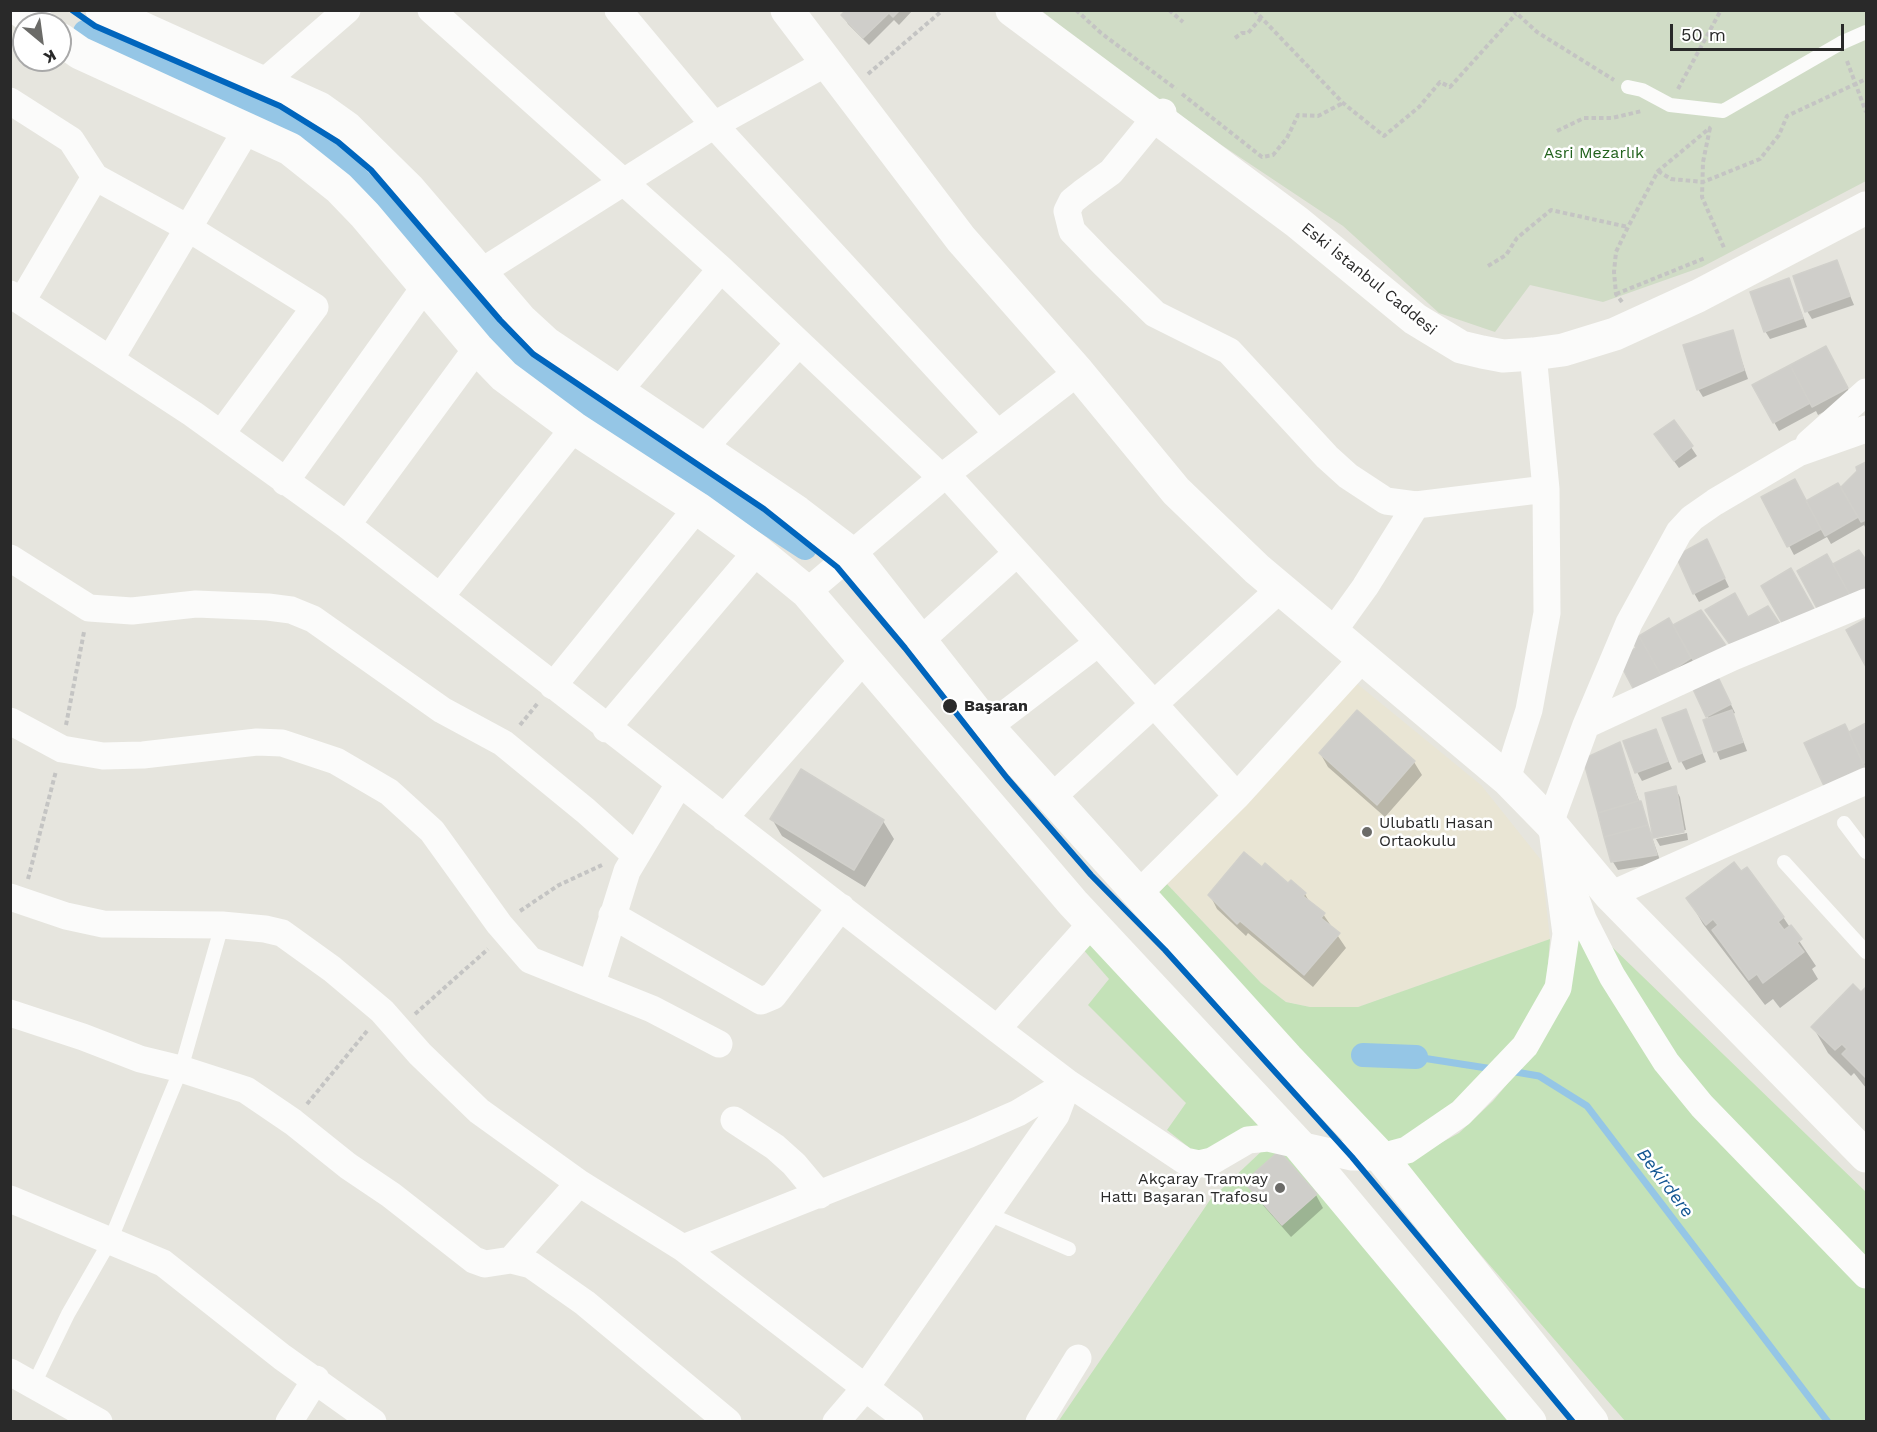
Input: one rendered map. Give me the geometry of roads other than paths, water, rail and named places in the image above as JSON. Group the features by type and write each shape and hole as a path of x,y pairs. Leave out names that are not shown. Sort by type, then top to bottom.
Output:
{"main road":[{"path":"102,10 319,108 347,128 401,181 521,320 546,343 617,393 704,448 797,512 830,573 865,657 1092,923 1298,1144 1530,1422"},
{"path":"788,10 961,239 1078,372 1176,491 1280,589 1507,778 1610,895 1866,1156"},
{"name":"Eski İstanbul Caddesi","path":"1012,10 1159,115 1219,150 1294,206 1435,320 1482,339 1530,340 1574,331 1627,315 1866,195"},
{"name":"Eski İstanbul Caddesi","path":"1032,10 1159,115 1297,222 1389,298 1442,337 1461,347 1482,352 1503,356 1563,350 1633,327 1866,208"},
{"path":"72,47 290,149 339,188 426,285 477,348 504,376 574,428 697,508 757,551 830,573 920,641 988,727 1051,798 1381,1157 1592,1422"}],"street":[{"path":"264,82 348,10"},
{"path":"431,10 622,183 721,269 944,476 1017,553 1237,796"},
{"path":"618,10 714,125 997,433"},
{"path":"481,272 714,125 828,62"},
{"path":"10,101 71,140 95,177 188,228 315,307 221,434"},
{"path":"1159,115 1111,172 1072,201 1067,211 1072,231 1155,314 1229,351 1300,429 1348,476 1386,501 1416,505 1546,489"},
{"path":"111,358 247,129"},
{"path":"95,177 16,298 111,358 347,525 606,729 1068,1083 1185,1161 1199,1164 1212,1161 1248,1140 1268,1138 1353,1157 1381,1157 1407,1150 1430,1137 1486,1090 1525,1046 1558,988 1566,934 1551,826 1586,725 1629,623 1679,532 1692,518 1715,502 1798,453 1866,429"},
{"path":"617,393 721,269"},
{"path":"285,482 426,285"},
{"path":"704,448 799,343"},
{"path":"347,525 477,348"},
{"path":"1507,778 1528,710 1547,613 1546,489 1533,354"},
{"path":"830,573 997,433 1078,372"},
{"path":"1798,453 1866,392"},
{"path":"440,597 574,428"},
{"path":"1332,633 1365,587 1416,505"},
{"path":"553,686 697,508"},
{"path":"606,729 757,551"},
{"path":"920,641 1017,553"},
{"path":"10,558 89,608 132,611 196,604 268,607 291,610 313,619 442,710 503,743 586,811 635,855"},
{"path":"1051,798 1280,589"},
{"path":"1586,725 1734,657 1866,602"},
{"path":"988,727 1098,643"},
{"path":"724,818 865,657"},
{"path":"1138,894 1237,796 1363,658"},
{"path":"10,721 62,749 103,756 143,755 257,742 282,743 336,761 389,792 432,831 503,929 530,960 652,1009 719,1044"},
{"path":"1610,895 1866,781"},
{"path":"592,983 612,915 635,855 679,784"},
{"path":"1551,826 1583,919 1612,976 1666,1062 1702,1106 1866,1275"},
{"path":"10,897 66,916 103,924 222,925 265,928 282,933 332,969 390,1020 479,1111 579,1183 683,1248 910,1422"},
{"path":"612,915 761,1001 773,996 841,907"},
{"path":"997,1029 1092,923"},
{"path":"10,1013 140,1059 182,1069 246,1090 293,1122 348,1167 391,1195 474,1260 493,1264 511,1260 531,1265 585,1303 728,1422"},
{"path":"683,1248 820,1195 1018,1113 1068,1083"},
{"path":"836,1422 866,1388 1056,1115 1068,1083"},
{"path":"734,1120 794,1164 820,1195"},
{"path":"511,1260 579,1183"},
{"path":"10,1199 164,1263 282,1357 316,1379 373,1422"},
{"path":"1039,1422 1078,1358"},
{"path":"22,1378 99,1422"},
{"path":"289,1422 316,1379"}],"lane":[{"path":"1628,87 1642,90 1670,105 1723,111 1841,43 1866,32"},
{"path":"1844,823 1866,852"},
{"path":"1784,862 1866,952"},
{"path":"22,1378 68,1314 110,1241 182,1069 222,925"},
{"path":"986,1213 1069,1249"}],"waterway":[{"path":"85,32 297,128 344,164 391,210 527,365 805,548"},
{"path":"1363,1055 1416,1057"},
{"name":"Bekirdere","path":"1416,1057 1493,1069"},
{"name":"Bekirdere","path":"1510,1071 1539,1076 1587,1106 1828,1422"}],"place":[{"name":"Başaran","path":"950,706"},
{"name":"Ulubatlı Hasan Ortaokulu","path":"1367,832"},
{"name":"Akçaray Tramvay Hattı Başaran Trafosu","path":"1280,1188"}],"park label":[{"name":"Asri Mezarlık","path":"1594,153"}]}
